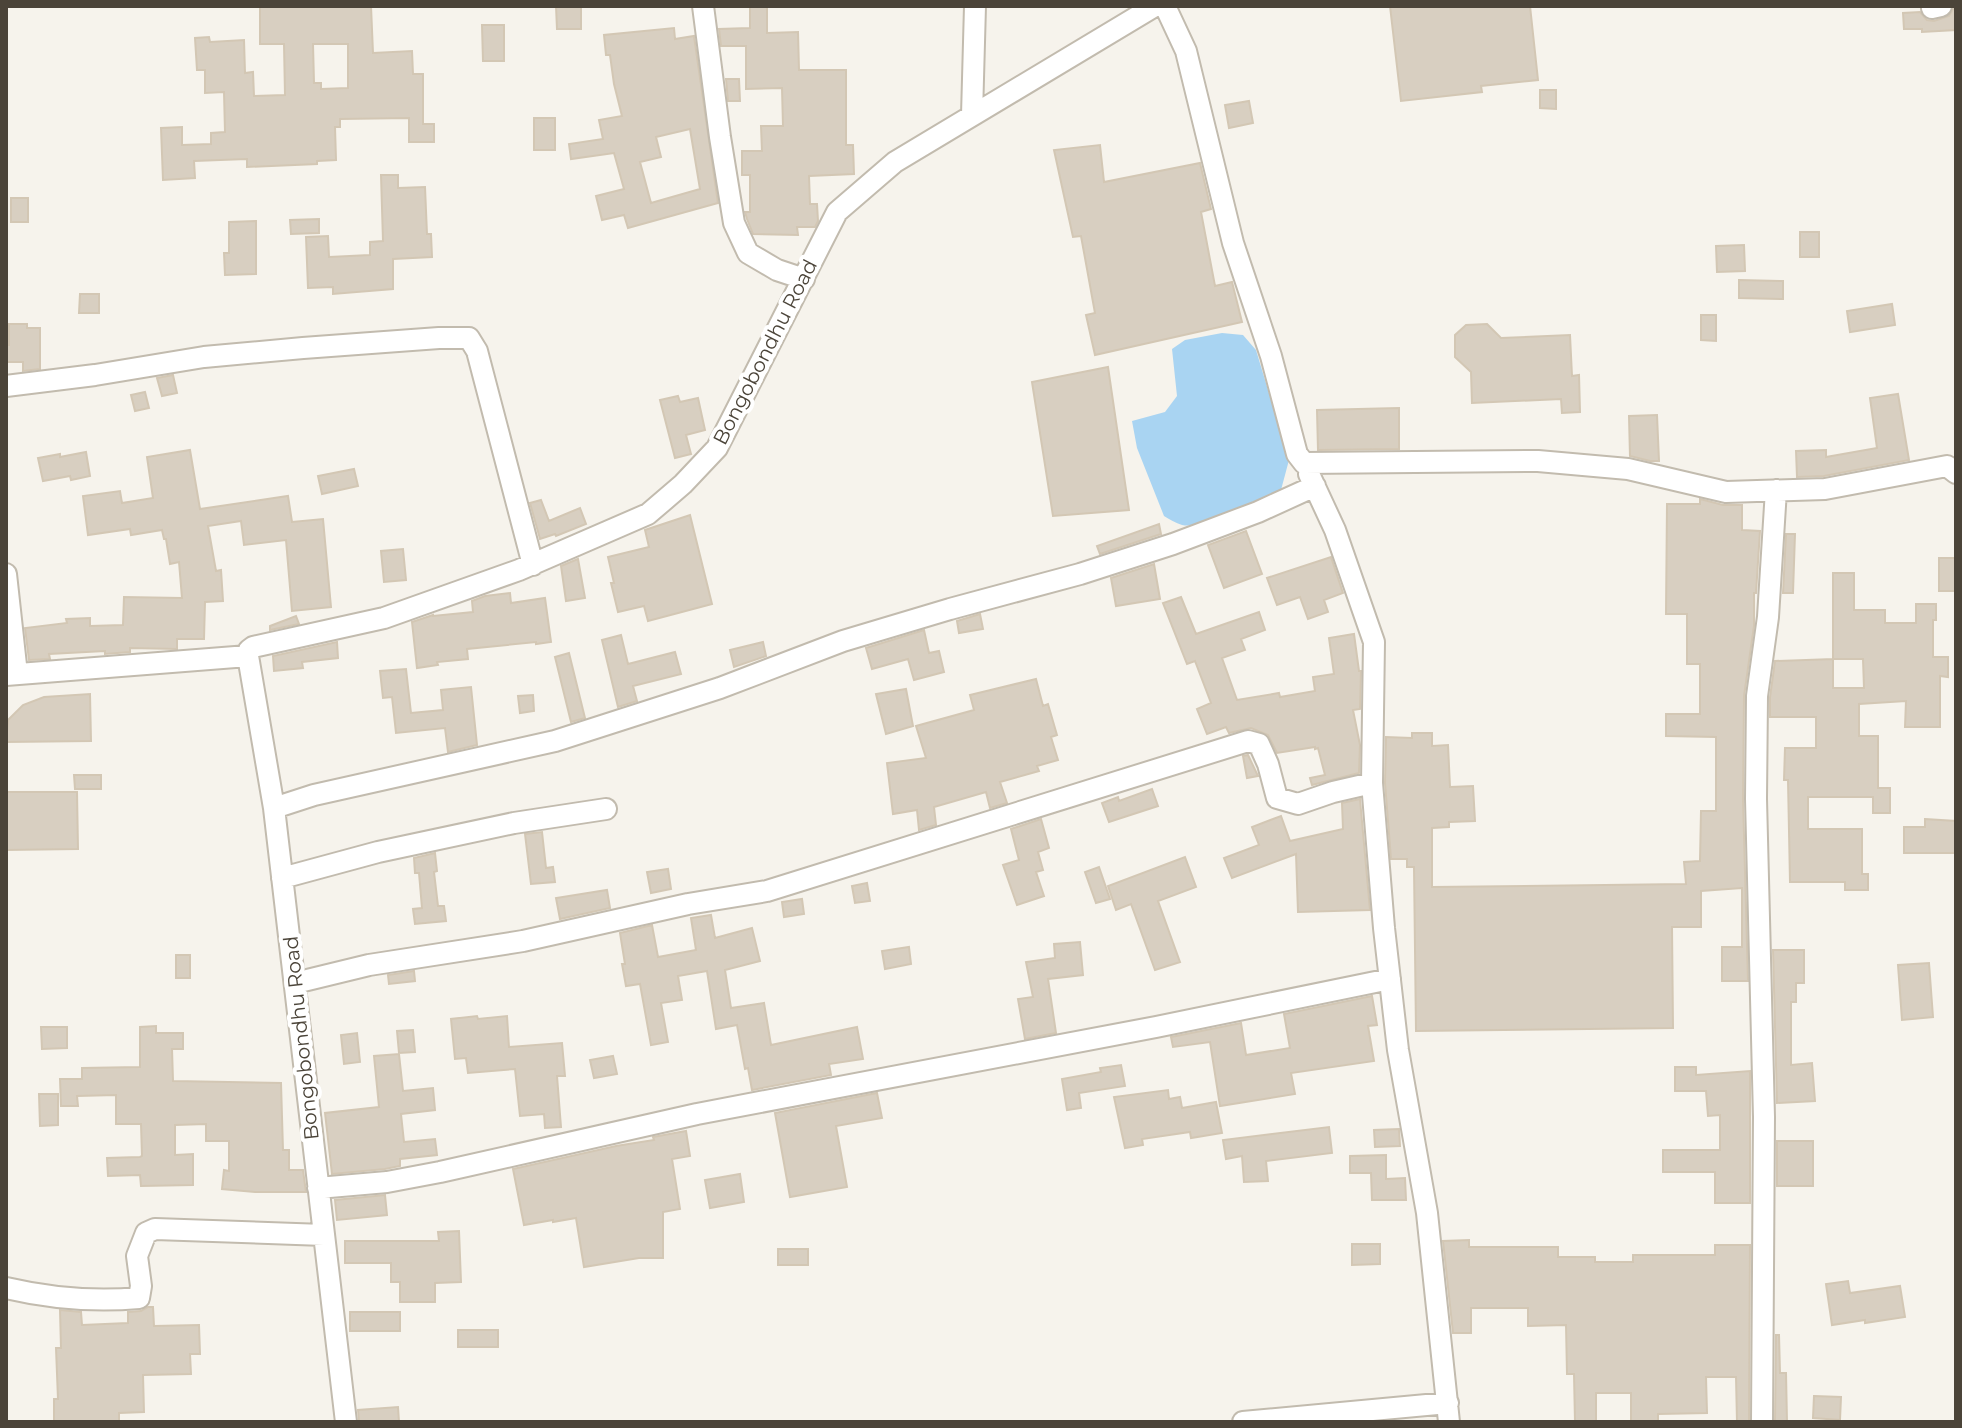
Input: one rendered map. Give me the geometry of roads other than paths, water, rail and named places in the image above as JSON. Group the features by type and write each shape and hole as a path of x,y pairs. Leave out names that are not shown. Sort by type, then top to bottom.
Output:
{"street":[{"path":"703,6 734,223 748,253 777,270 804,279"},
{"path":"972,115 975,6"},
{"name":"Bongobondhu Road","path":"346,1422 274,808 249,650 384,618 533,565 648,514 683,484 717,448 837,212 895,162 1155,6"},
{"path":"1165,6 1186,51 1233,243 1271,356 1297,454 1335,530 1374,642 1372,783 1390,979 1398,1050 1427,1213 1448,1413 1243,1422"},
{"path":"6,386 204,357 469,338 477,351 533,565"},
{"path":"1304,463 1538,461 1628,469 1726,492 1825,489 1947,466 1956,473"},
{"path":"274,808 327,792 555,741 720,688 843,641 1080,574 1173,544 1258,512 1315,486"},
{"path":"1762,1422 1764,1117 1756,799 1757,696 1768,617 1776,490"},
{"path":"6,574 13,627 12,674"},
{"name":"Bongobondhu Road","path":"12,674 248,656"},
{"path":"295,983 369,965 523,941 688,904 767,891 1248,741 1259,744 1277,798 1298,804 1372,783"},
{"path":"282,878 378,852 514,823 606,809"},
{"path":"318,1188 387,1182 440,1172 697,1114 1390,979"},
{"path":"6,1288 39,1296 139,1298 141,1286 137,1256 146,1233 155,1229 324,1235"}],"water":[{"path":"1222,333 1243,335 1256,350 1289,460 1281,490 1218,519 1182,525 1164,516 1137,448 1132,421 1165,412 1177,396 1172,349 1185,340"}]}
